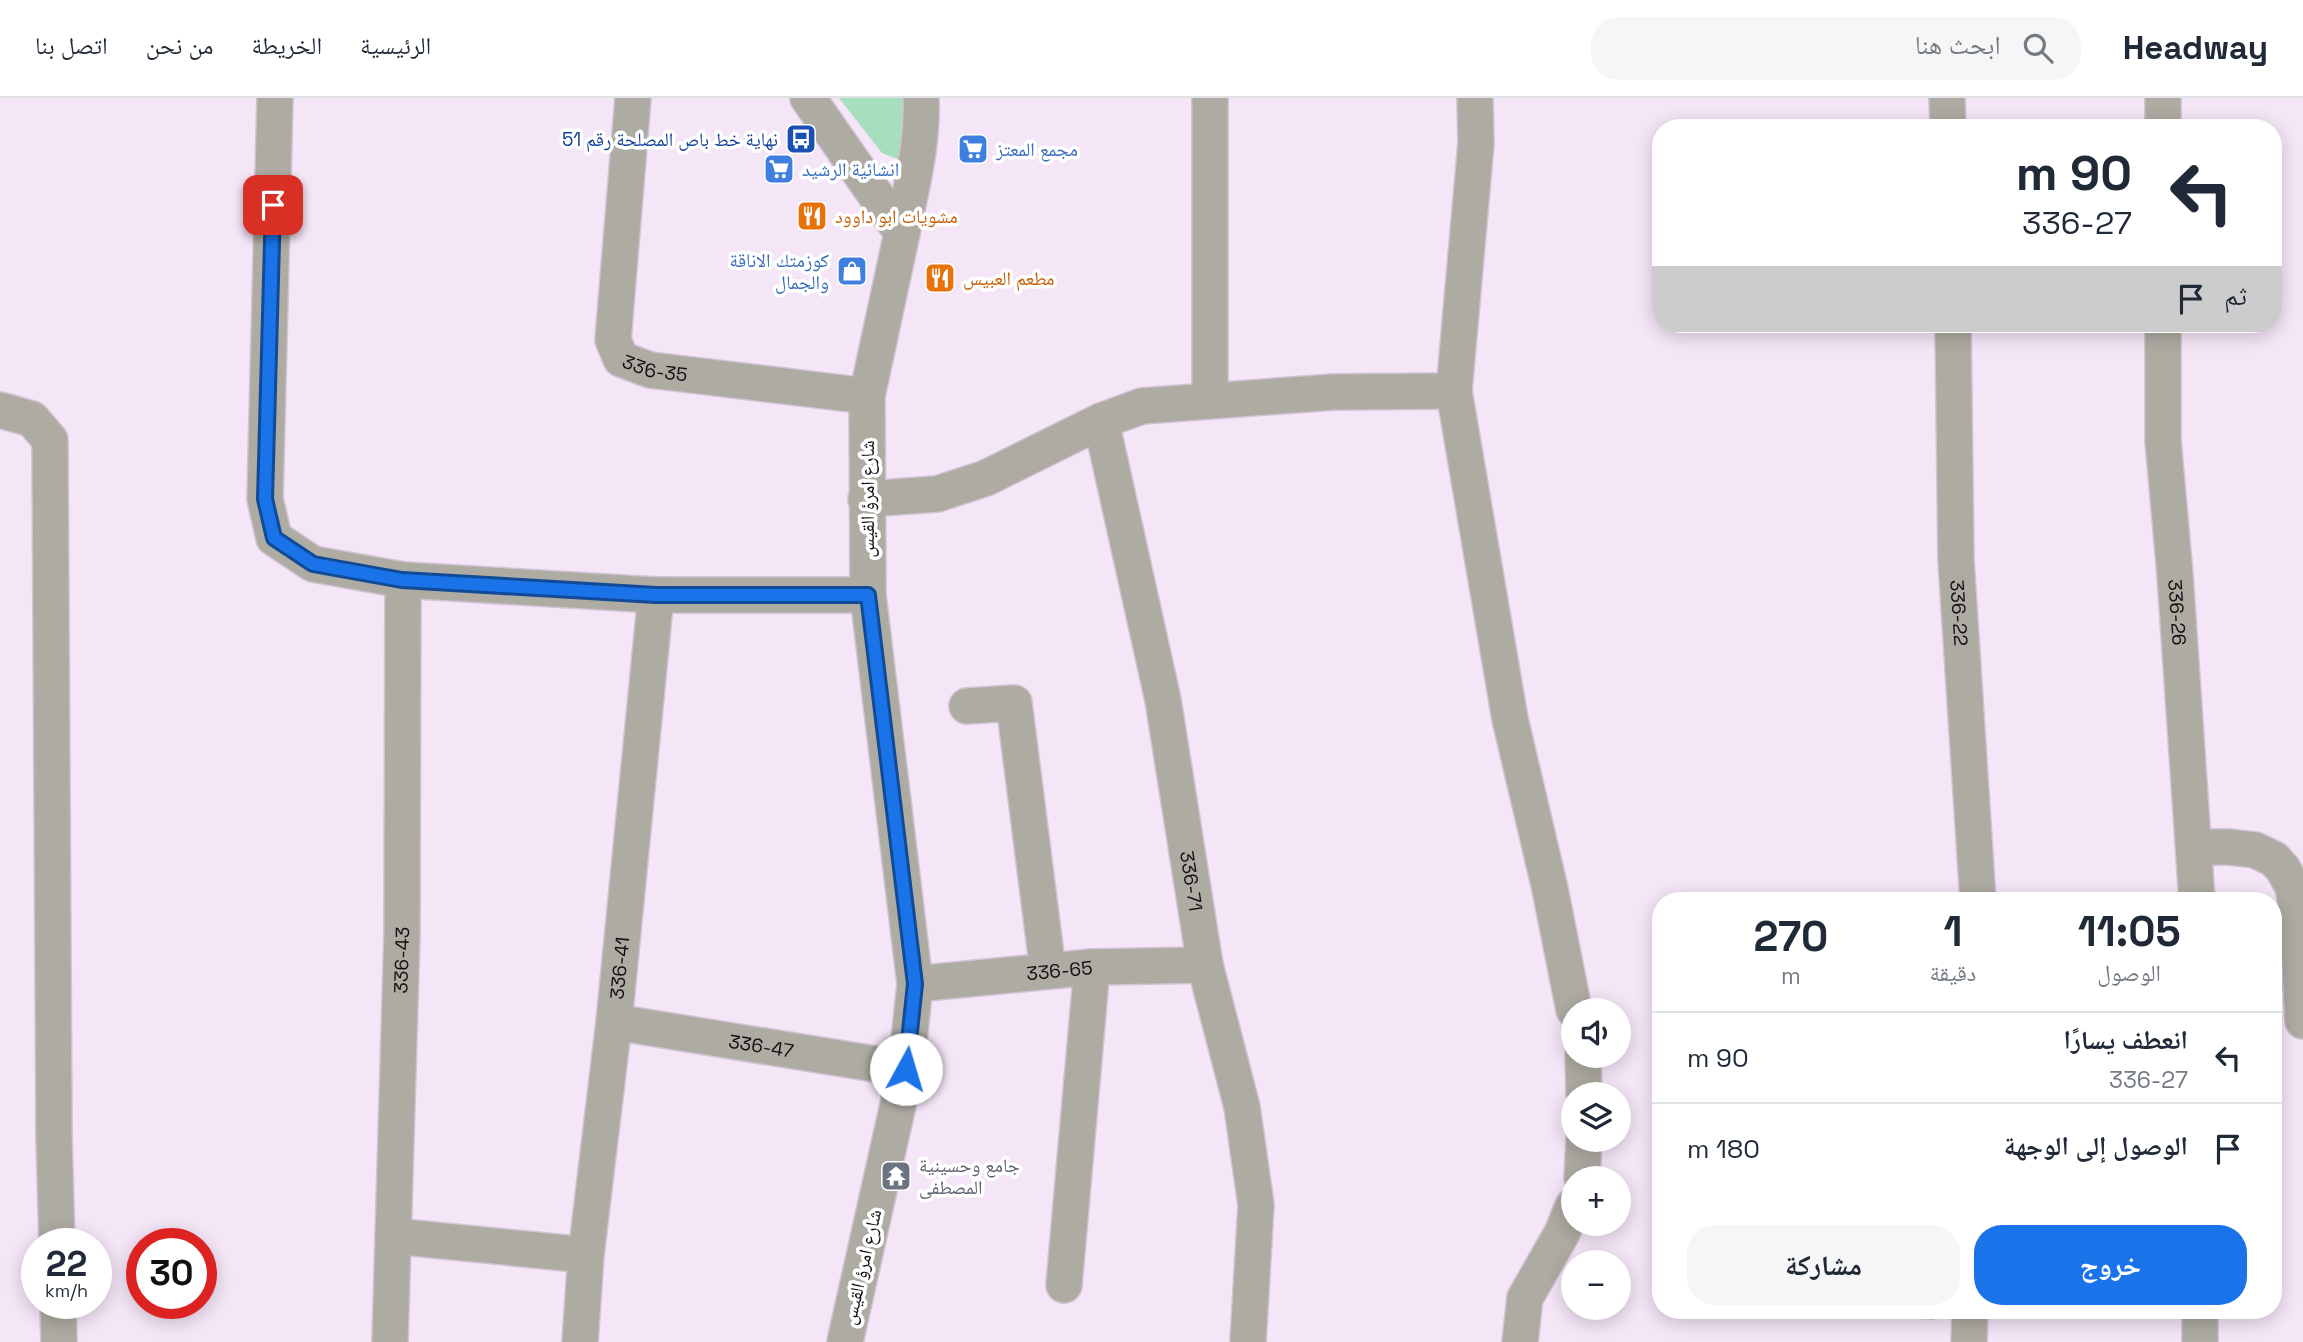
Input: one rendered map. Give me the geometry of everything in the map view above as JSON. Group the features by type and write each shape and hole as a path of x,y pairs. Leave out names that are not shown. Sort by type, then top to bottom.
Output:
{"street":[{"path":"275,98 265,499 274,538 313,564 402,580 656,595 868,595"},
{"name":"336-35","path":"633,98 613,340 621,359 650,370 867,396"},
{"path":"808,98 902,233"},
{"name":"شارع امرؤ القيس","path":"845,1342 906,1069 915,984 868,595 866,499 867,396 914,176 922,115 921,98"},
{"path":"1210,98 1210,401"},
{"path":"1475,98 1476,143 1454,391 1510,719 1550,889 1572,998"},
{"path":"1947,98 1948,119"},
{"path":"2163,98 2163,119"},
{"name":"336-22","path":"1953,333 1956,559 1977,892"},
{"name":"336-26","path":"2163,333 2163,440 2196,892"},
{"path":"866,499 937,494 986,478 1101,421 1142,406 1334,392 1454,391"},
{"path":"0,410 32,419 50,440 57,1228"},
{"name":"336-71","path":"1101,421 1163,700 1205,965 1242,1107 1256,1205 1248,1342"},
{"name":"336-43","path":"390,1342 402,933 402,580"},
{"name":"336-41","path":"580,1342 586,1255 614,1022 656,595"},
{"path":"967,706 1014,703 1048,971"},
{"path":"2193,847 2255,850 2274,859 2283,869 2293,887 2297,909 2303,1021"},
{"name":"336-65","path":"915,984 1092,967 1205,965"},
{"path":"1064,1285 1092,967"},
{"name":"336-47","path":"614,1022 906,1069"},
{"path":"1520,1342 1525,1298 1561,1235"},
{"path":"393,1236 586,1255"},
{"path":"58,1319 59,1342"},
{"path":"1969,1342 1970,1319"},
{"path":"2200,1319 2200,1342"}],"green space":[{"path":"839,98 904,98 904,155 897,159 882,153"}],"place":[{"name":"نهاية خط باص المصلحة رقم 51","path":"801,139"},
{"name":"مجمع المعتز","path":"973,149"},
{"name":"انشائية الرشيد","path":"779,169"},
{"name":"مشويات ابو داوود","path":"812,216"},
{"name":"كوزمتك الاناقة والجمال","path":"852,271"},
{"name":"مطعم العبيس","path":"940,278"},
{"name":"جامع وحسينية المصطفى","path":"896,1176"}],"route":[{"path":"273,205 265,499 274,538 313,564 402,580 656,595 868,595 915,984 906,1069"}]}
